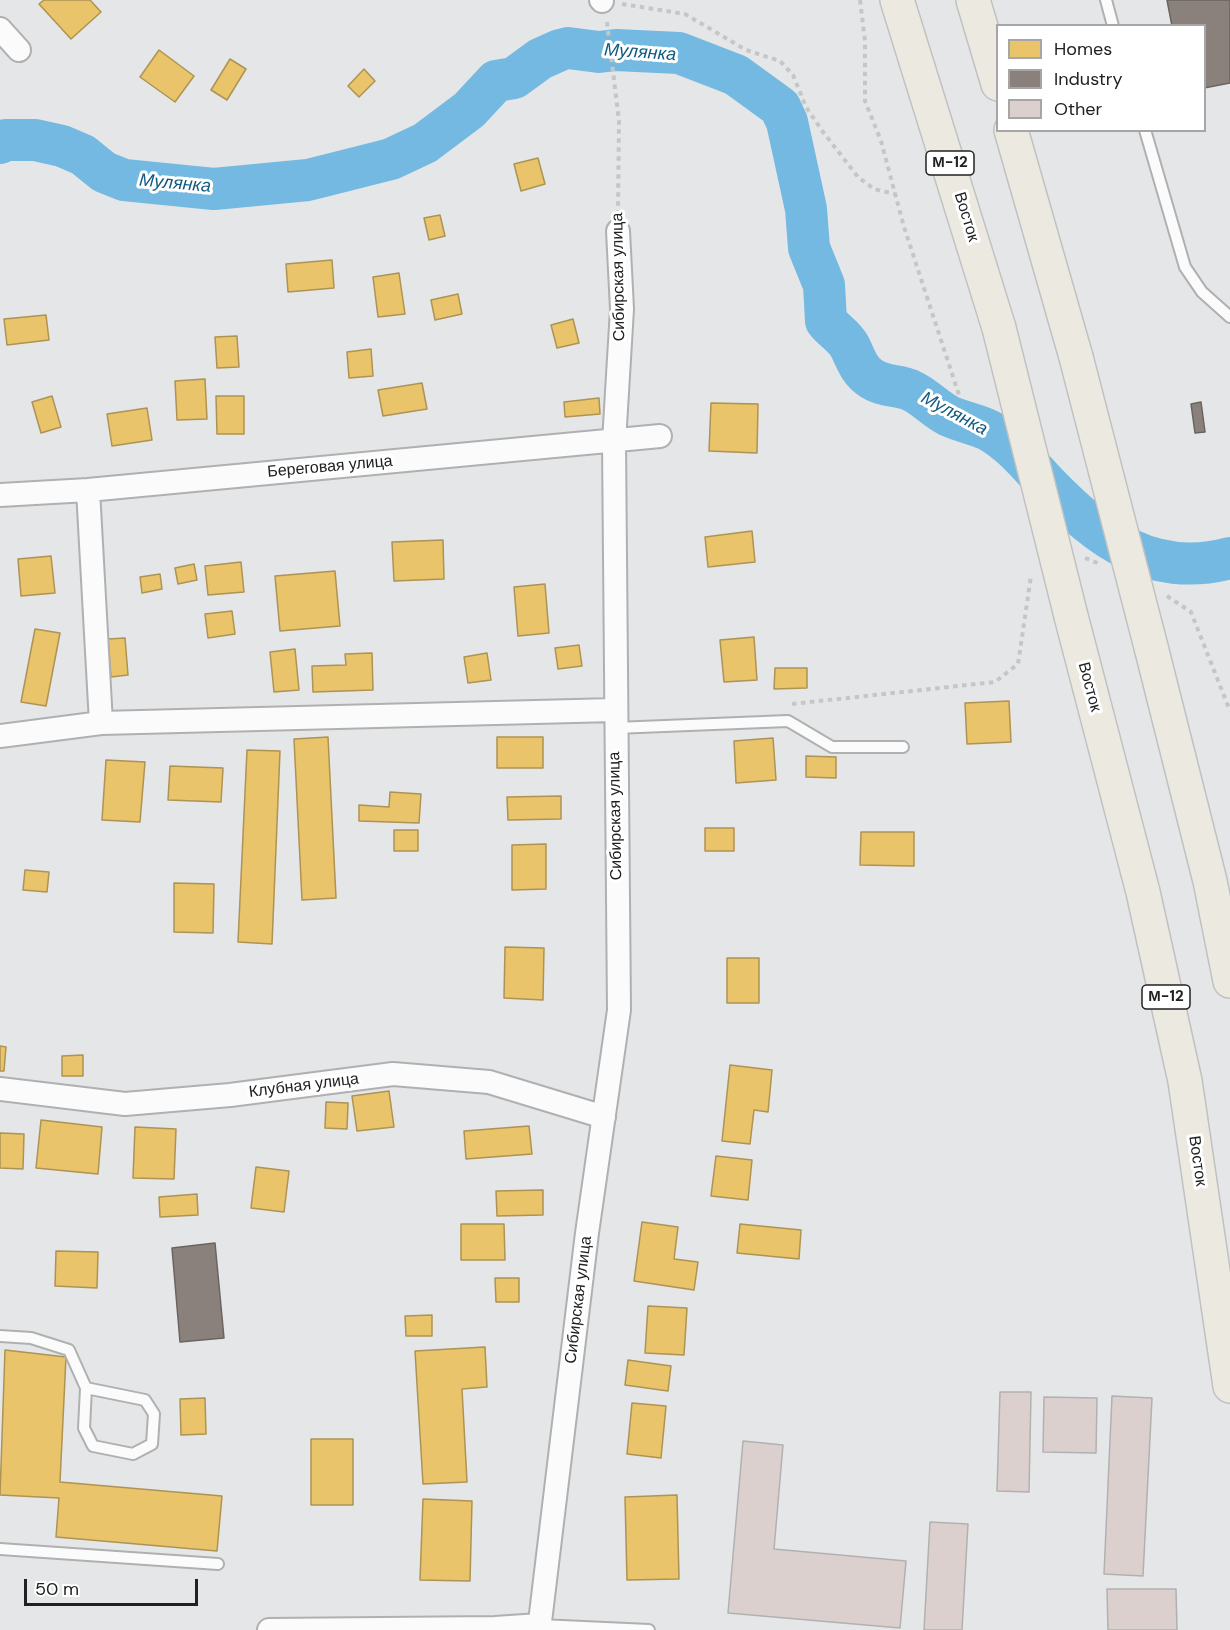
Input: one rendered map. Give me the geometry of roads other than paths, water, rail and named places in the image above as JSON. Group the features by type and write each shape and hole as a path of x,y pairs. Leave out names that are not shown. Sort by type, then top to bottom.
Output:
{"highway":[{"name":"Восток","path":"897,0 999,328 1143,892 1185,1082 1230,1386"},
{"path":"973,0 996,77"},
{"path":"1012,132 1076,357 1151,647 1210,882 1230,981"}],"street":[{"path":"0,29 19,50"},
{"name":"Сибирская улица","path":"540,1627 585,1244 619,1010 614,441 622,309 618,231"},
{"name":"Береговая улица","path":"0,495 88,489 660,436"},
{"path":"88,489 101,723"},
{"path":"0,736 101,723 615,719"},
{"name":"Клубная улица","path":"0,1089 125,1104 230,1095 393,1074 489,1082 544,1101 604,1117"},
{"path":"269,1630 540,1627"}],"lane":[{"path":"1106,0 1112,24"},
{"path":"1145,132 1185,267 1202,292 1230,318"},
{"path":"615,719 789,721 832,747 903,747"},
{"path":"0,1336 31,1338 69,1350 86,1388 84,1428 93,1446 133,1454 152,1444 154,1414 145,1400 86,1388"},
{"path":"0,1549 218,1564"},
{"path":"540,1627 649,1630"}],"waterway":[{"name":"Мулянка","path":"0,143 6,140 35,140 62,146 83,155 104,172 124,180 214,189 308,180 391,159 425,143 469,110 496,81 514,78 540,59 560,50 568,48 599,52 616,50 679,53 736,75 780,107 787,122 806,209 809,248 824,285 826,321 848,343 865,374 880,383 912,391 949,416 997,435 1087,522 1107,537 1129,549 1152,558 1176,563 1202,563 1230,558"}]}
